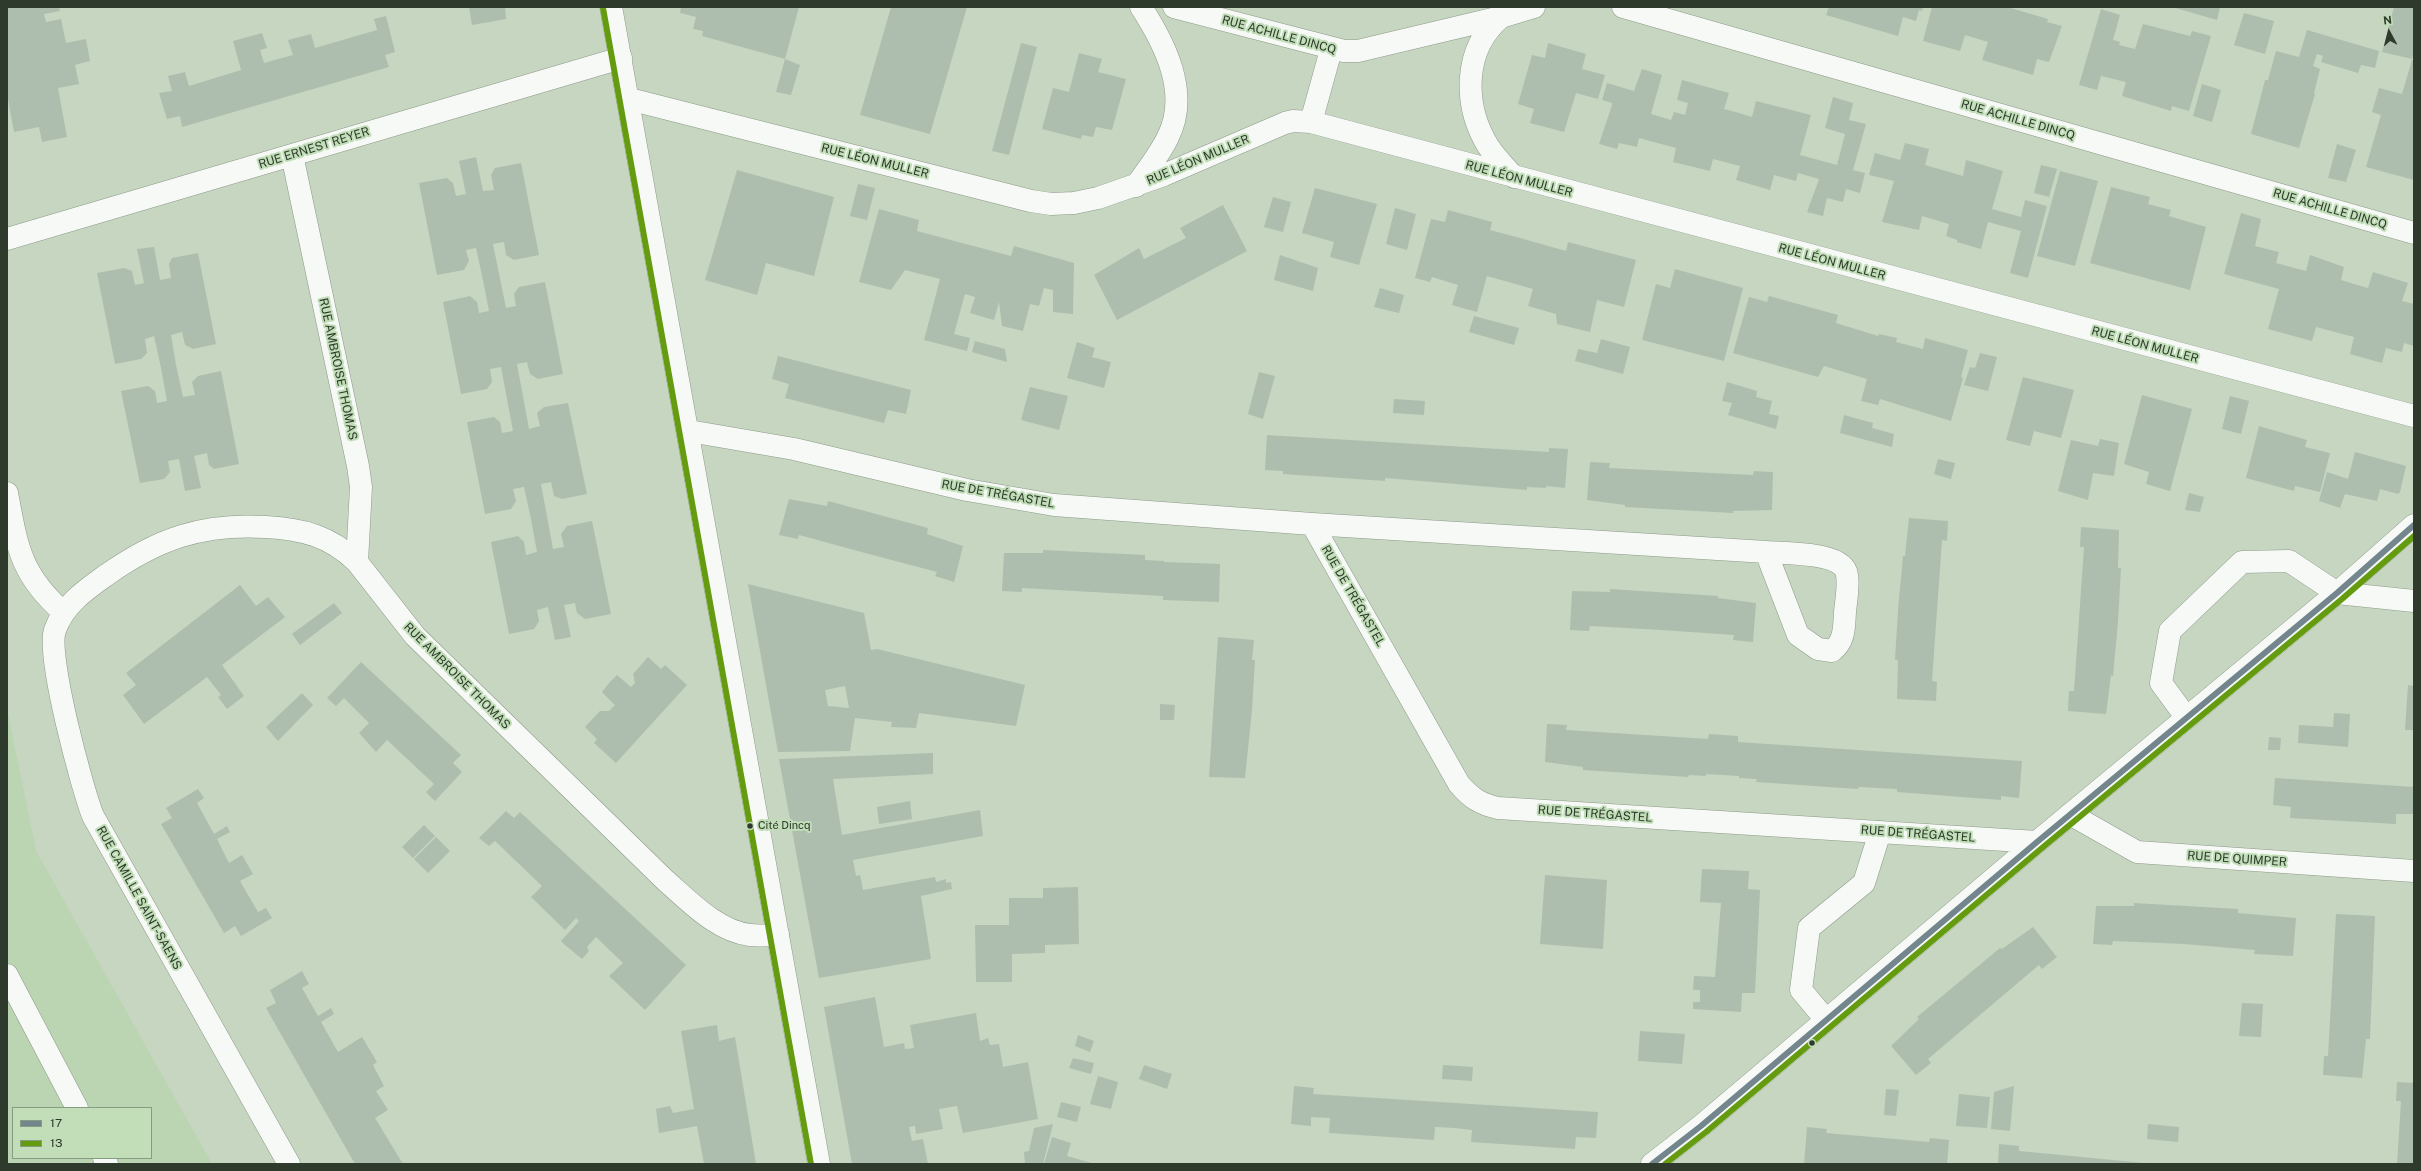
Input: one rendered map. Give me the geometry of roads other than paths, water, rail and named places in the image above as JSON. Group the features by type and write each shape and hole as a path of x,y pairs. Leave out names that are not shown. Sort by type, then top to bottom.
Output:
{"street":[{"path":"611,7 629,99 647,209 819,1164"},
{"path":"1136,186 1169,136 1176,94 1166,51 1141,7"},
{"name":"RUE ACHILLE DINCQ","path":"1174,7 1331,50 1358,51 1501,17 1534,7"},
{"name":"RUE ACHILLE DINCQ","path":"1623,7 2414,233"},
{"name":"RUE ACHILLE DINCQ","path":"1501,17 1488,28 1479,42 1472,64 1470,85 1474,108 1488,146 1514,177"},
{"path":"1311,122 1331,50"},
{"name":"RUE ERNEST REYER","path":"7,239 621,58"},
{"name":"RUE LÉON MULLER","path":"629,99 1031,201 1052,204 1074,203 1136,186 1285,123 1293,121 1311,122 2414,416"},
{"name":"RUE AMBROISE THOMAS","path":"292,155 358,466 361,487 357,562 415,636 665,880 698,909 726,926 750,935 778,935"},
{"name":"RUE DE TRÉGASTEL","path":"688,431 794,449 967,490 1054,505 1312,524 1766,552 1830,558 1841,563 1847,574 1843,632 1840,645 1832,650 1818,649 1798,635 1766,552"},
{"path":"7,492 21,557 37,587 63,612 90,586 143,552 168,540 219,526 242,525 301,531 324,538 336,544 357,562"},
{"name":"RUE DE TRÉGASTEL","path":"1312,524 1459,784 1470,797 1482,805 1498,808 2037,842"},
{"path":"1657,1162 2070,814 2337,593 2414,525"},
{"path":"2186,717 2161,683 2170,631 2242,562 2289,561 2337,593 2414,601"},
{"name":"RUE CAMILLE SAINT-SAENS","path":"63,612 54,632 55,665 87,802 103,836 289,1164"},
{"name":"RUE DE QUIMPER","path":"2070,814 2137,852 2414,871"},
{"path":"1826,1020 1802,990 1810,928 1864,884 1880,832"},
{"path":"7,975 76,1107"}],"place":[{"name":"Cité Dincq","path":"750,826"}]}
